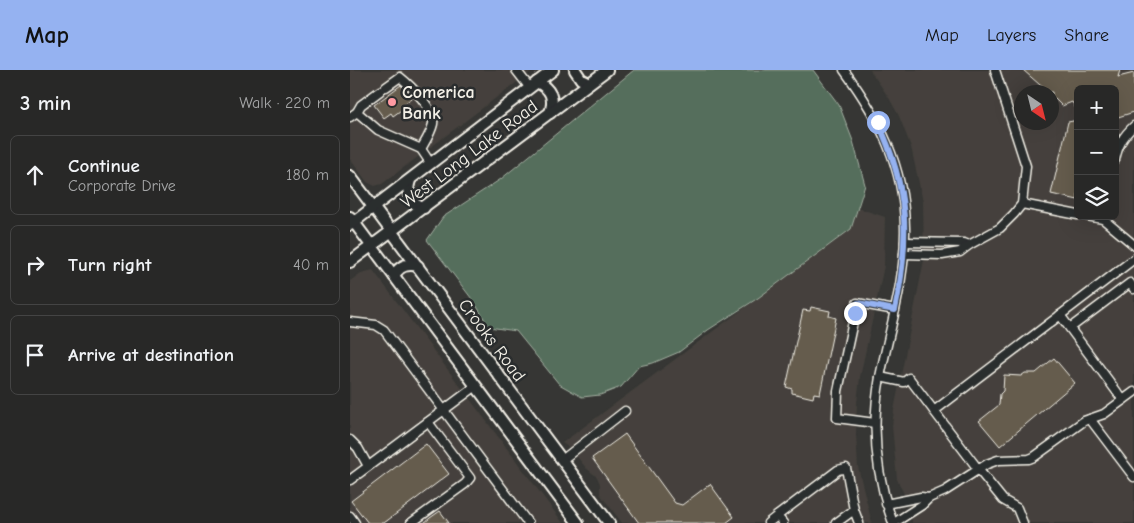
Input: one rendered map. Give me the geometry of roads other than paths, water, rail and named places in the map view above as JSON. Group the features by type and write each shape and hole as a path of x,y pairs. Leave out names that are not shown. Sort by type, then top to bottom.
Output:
{"main road":[{"name":"West Long Lake Road","path":"351,221 374,208 554,70"},
{"path":"574,70 581,79 589,83"},
{"name":"West Long Lake Road","path":"350,262 607,70"},
{"path":"534,85 546,87 552,95 550,113"},
{"name":"Crooks Road","path":"351,179 418,266 606,522"},
{"path":"410,180 408,186 410,198 424,208"},
{"path":"351,221 372,246 578,523"},
{"path":"394,276 398,270 409,264 418,266"}],"street":[{"path":"516,70 534,85"},
{"path":"904,254 951,254 960,252 1000,228 1022,204 1026,166 995,70"},
{"path":"846,71 878,122 892,154 901,189 904,216 904,254 895,310 880,377 875,423 877,459 886,504 893,523 922,505 929,498 945,491 978,469 998,460 1034,457 1084,421 1104,414 1134,392"},
{"path":"350,117 357,112 361,105 400,77 412,86 432,115 433,123 421,149"},
{"path":"357,112 378,130 421,149 431,164"},
{"path":"1119,146 1124,135 1134,126"},
{"path":"1022,204 1074,213"},
{"path":"1105,220 1134,245"},
{"path":"905,242 964,242 969,245"},
{"path":"934,410 1134,259"},
{"path":"1070,328 1133,284"},
{"path":"875,423 837,418 838,391 858,303 895,310"},
{"path":"1060,315 1124,400"},
{"path":"350,322 376,325 384,330 528,523"},
{"path":"880,377 904,382 909,378 978,469 1004,500 1018,508 1023,523"},
{"path":"350,480 476,386"},
{"path":"562,460 625,412"},
{"path":"1090,419 1134,477"},
{"path":"412,523 465,484 470,478 428,422"},
{"path":"350,440 358,448 368,466"},
{"path":"768,523 838,470 846,468 854,510 859,523"},
{"path":"886,504 921,497 929,498"},
{"path":"836,523 854,510"},
{"path":"350,516 355,523"},
{"path":"777,516 782,523"}],"place":[{"name":"Comerica Bank","path":"392,102"}]}
